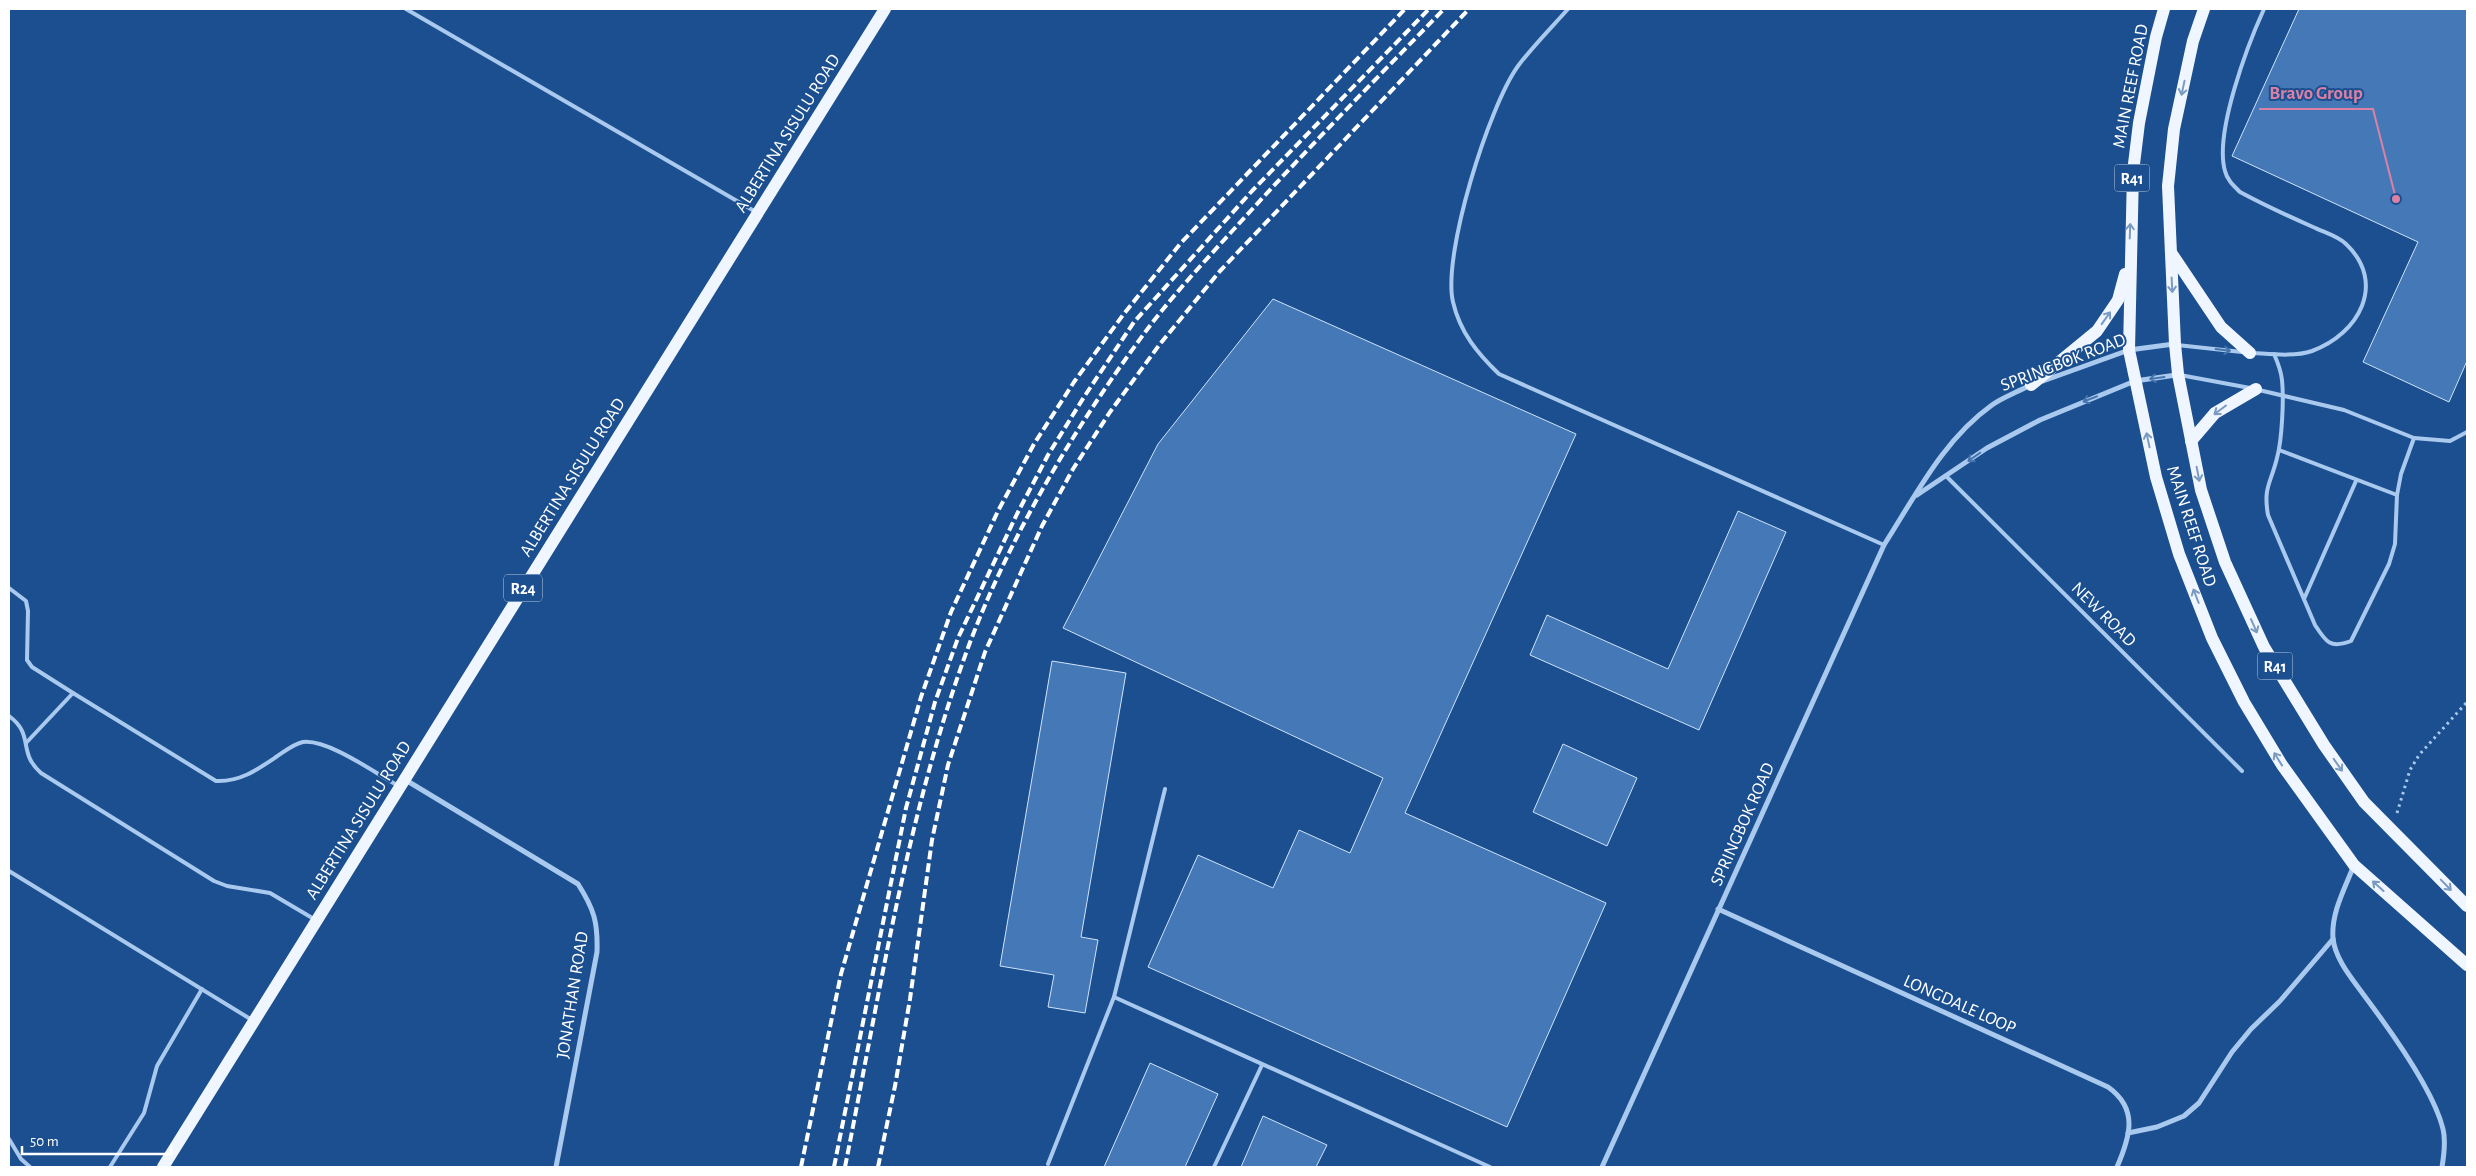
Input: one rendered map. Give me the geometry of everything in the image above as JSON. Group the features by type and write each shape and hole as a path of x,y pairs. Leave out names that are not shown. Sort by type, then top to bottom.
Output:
{"main road":[{"name":"ALBERTINA SISULU ROAD","path":"163,1167 885,9"},
{"name":"MAIN REEF ROAD","path":"2164,9 2156,37 2138,123 2133,172 2129,350 2161,494 2179,554 2212,638 2244,702 2282,765 2354,865 2467,965"},
{"name":"MAIN REEF ROAD","path":"2204,9 2193,41 2174,129 2168,186 2170,252 2178,374 2201,490 2225,562 2264,647 2324,745 2364,802 2467,906"},
{"path":"2170,252 2221,327 2250,353"},
{"path":"2031,385 2090,337 2108,317 2118,300 2130,254"},
{"path":"2191,441 2215,413 2256,390"}],"street":[{"name":"SPRINGBOK ROAD","path":"1602,1167 1884,545 1952,441 1974,419 1994,403 2031,385 2129,350 2175,344"},
{"name":"SPRINGBOK ROAD","path":"1915,497 1987,448 2040,420 2135,381 2178,374"},
{"name":"JONATHAN ROAD","path":"401,783 578,884 591,904 598,928 597,952 556,1167"},
{"path":"2354,865 2335,914 2333,939 2340,958 2351,977 2399,1046 2435,1106 2444,1130 2442,1167"},
{"name":"LONGDALE LOOP","path":"1718,909 2108,1087 2119,1095 2126,1106 2129,1119 2128,1133 2117,1167"},
{"path":"2128,1133 2157,1127 2184,1116 2199,1103 2232,1052 2251,1029 2280,1001 2333,939"}],"lane":[{"path":"406,9 758,213"},
{"path":"1568,9 1518,67 1491,118 1468,196 1451,273 1453,301 1462,330 1477,354 1499,374 1884,545"},
{"path":"2175,344 2250,353 2274,354 2312,351 2342,336 2357,318 2365,297 2365,277 2360,260 2345,243 2240,192 2232,184 2225,171 2226,125 2234,88 2264,9"},
{"path":"2274,354 2282,379 2283,394 2279,450 2266,486 2266,507 2304,600 2324,639 2332,645 2341,645 2352,641 2393,551 2397,494 2401,474 2414,438"},
{"path":"2178,374 2283,394 2344,410 2414,438 2450,441 2467,432"},
{"path":"2279,450 2356,481 2397,494"},
{"name":"NEW ROAD","path":"1946,476 2242,771"},
{"path":"2304,600 2356,481"},
{"path":"9,588 26,601 28,611 27,660 32,667 216,781 228,782 246,776 289,748 302,742 317,744 335,751 401,783"},
{"path":"26,743 73,693"},
{"path":"9,716 22,728 28,760 41,774 191,868 227,886 270,893 316,920"},
{"path":"1048,1164 1114,997 1165,789"},
{"path":"9,871 253,1021"},
{"path":"110,1167 144,1113 157,1066 202,989"},
{"path":"1114,997 1262,1066 1490,1167"},
{"path":"1214,1167 1262,1066"},
{"path":"9,1139 20,1159 30,1167"}],"path":[{"path":"2392,829 2410,770 2419,754 2467,702"}],"building":[{"path":"2299,9 2467,9 2467,361 2449,402 2363,362 2418,242 2232,156"},
{"path":"1273,299 1576,434 1405,813 1606,903 1507,1127 1148,967 1198,855 1273,888 1299,830 1350,853 1383,778 1063,628 1158,444"},
{"path":"1738,511 1786,532 1699,730 1530,655 1547,615 1668,669"},
{"path":"1052,661 1126,673 1081,937 1098,940 1085,1013 1048,1007 1054,975 1000,966"},
{"path":"1563,744 1637,778 1607,846 1533,812"},
{"path":"1150,1063 1218,1094 1185,1167 1104,1167"},
{"path":"1263,1116 1327,1145 1316,1167 1241,1167"}],"railway":[{"path":"801,1167 841,974 921,697 951,612 998,511 1034,444 1074,382 1123,315 1180,244 1405,9"},
{"path":"834,1167 906,808 935,702 958,638 1017,514 1048,455 1134,322 1252,191 1429,9"},
{"path":"845,1167 883,969 928,773 947,708 969,645 1004,563 1024,523 1045,484 1092,408 1165,307 1286,172 1444,9"},
{"path":"878,1167 895,1086 910,999 932,840 948,765 985,652 1042,526 1073,469 1110,412 1160,344 1220,271 1469,9"}],"place":[{"name":"Bravo Group","path":"2396,199"}]}
